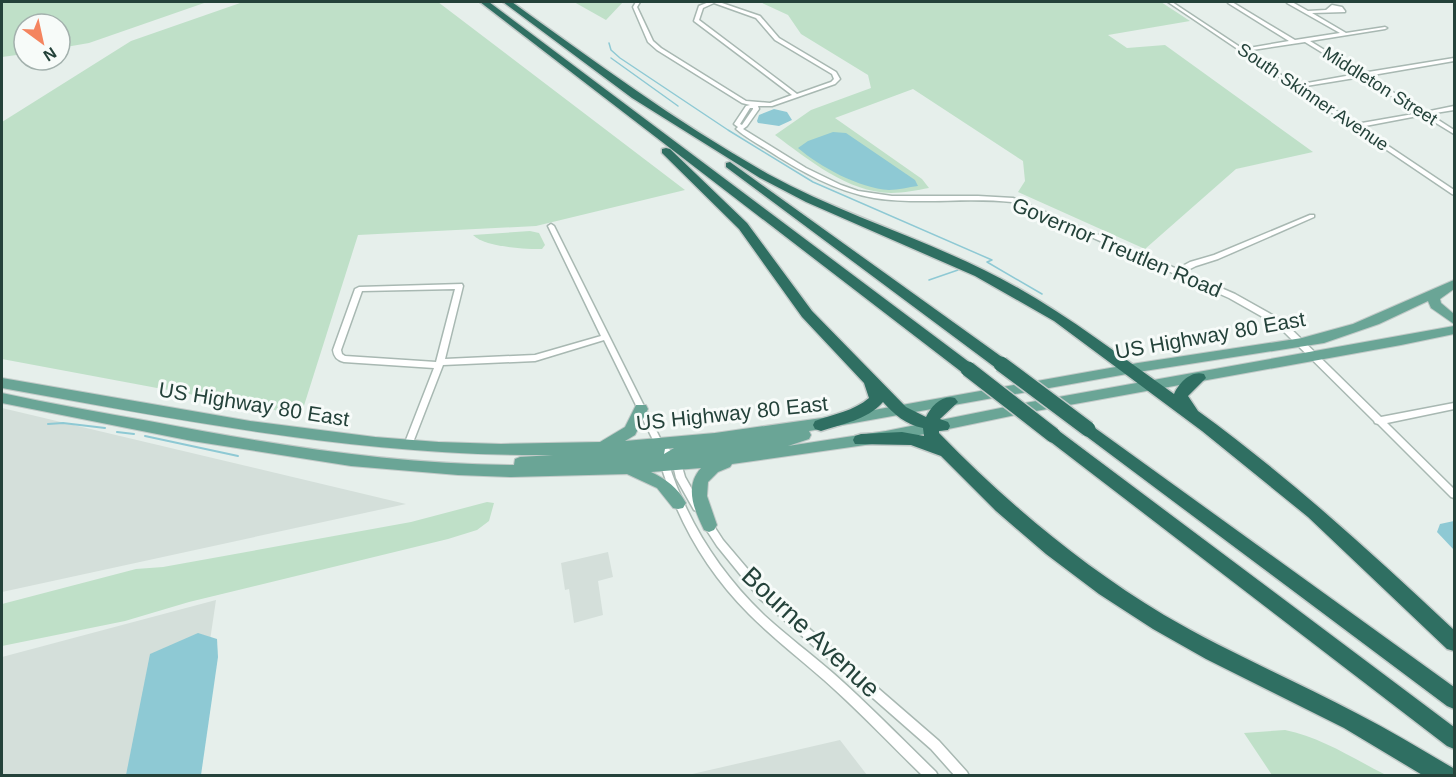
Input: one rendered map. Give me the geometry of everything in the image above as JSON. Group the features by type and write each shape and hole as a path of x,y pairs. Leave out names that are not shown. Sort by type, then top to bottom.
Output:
{"highway":[{"path":"484,2 1455,739"},
{"path":"507,2 1455,699"},
{"path":"628,90 764,176 810,199 980,273 1022,295 1095,343 1128,370 1208,427 1323,520 1455,642"},
{"path":"627,110 743,226 807,314 870,380 902,411 917,421 934,426"},
{"path":"1199,378 1184,389 1180,396 1183,404 1208,427"},
{"path":"820,425 864,411 872,405 877,399 870,380"},
{"path":"950,402 936,412 932,436 1027,529 1133,606 1184,637 1352,722 1445,776"},
{"path":"861,440 912,437 931,444 954,460"}],"main road":[{"name":"US Highway 80 East","path":"2,383 333,439 502,450 659,444 773,433 861,419 1325,337 1356,327 1451,286"},
{"path":"1451,286 1433,301 1441,312 1455,320"},
{"name":"US Highway 80 East","path":"2,398 325,459 454,469 563,471 738,459 861,440 1455,330"},
{"path":"598,448 621,438 630,430 641,409"},
{"path":"670,462 784,441 861,419"},
{"path":"454,469 546,460 651,456 658,451 659,444"},
{"path":"709,525 697,495 698,485 703,476 716,465 738,459"},
{"path":"624,468 656,480 678,503"}],"street":[{"path":"638,2 635,8 651,42 744,102 753,105 770,105 837,80 834,74 777,39 758,18 714,2 701,8 696,20 795,95"},
{"name":"South Skinner Avenue","path":"1170,2 1455,193"},
{"path":"1230,2 1294,42"},
{"path":"1289,2 1345,34"},
{"path":"1307,12 1328,10"},
{"path":"1243,50 1385,28"},
{"name":"Middleton Street","path":"1305,40 1455,132"},
{"path":"1296,87 1455,59"},
{"path":"741,123 748,121 756,109 753,105"},
{"path":"741,123 748,107 753,105"},
{"path":"1356,126 1455,108"},
{"name":"Governor Treutlen Road","path":"741,123 739,129 842,187 876,196 990,197 1013,200 1259,310 1280,323 1455,495"},
{"path":"1178,272 1312,216"},
{"path":"551,226 641,409 670,462"},
{"path":"408,445 439,363 459,286 359,290 337,350 338,356 344,359 439,363 535,358 606,337"},
{"path":"1378,421 1455,406"},
{"name":"Bourne Avenue","path":"670,462 678,503 719,573 750,608 830,678 933,776"},
{"name":"Bourne Avenue","path":"670,462 709,525 764,596 935,745 963,776"}],"shaded area":[{"path":"2,408 61,422 406,504 2,592"},
{"path":"608,552 613,577 598,581 603,615 574,623 569,589 565,590 561,563"},
{"path":"216,600 190,775 2,775 2,657"},
{"path":"840,740 867,775 688,775"}],"green space":[{"path":"207,2 89,43 72,46 72,12 12,12 12,56 2,57 2,3"},
{"path":"243,2 438,2 685,190 536,226 358,235 301,415 2,359 2,122 131,41"},
{"path":"574,2 623,2 606,20"},
{"path":"760,2 1161,2 1190,21 1108,35 1127,48 1165,45 1313,152 1236,169 1145,249 1018,192 1025,181 1023,161 913,89 835,118 922,179 929,188 891,193 859,187 829,173 775,135 811,110 871,88 868,75 801,34 788,15"},
{"path":"530,231 539,233 545,245 542,249 495,245 473,235"},
{"path":"487,502 494,503 489,521 477,530 448,539 189,602 125,621 2,646 2,604 136,569 163,567 411,522"},
{"path":"1285,730 1324,743 1386,775 1272,775 1244,733"}],"water":[{"path":"774,109 787,112 792,120 779,126 758,123 759,115"},
{"path":"833,132 846,133 915,180 918,186 889,190 865,185 829,169 798,148 808,141"},
{"path":"1454,521 1454,550 1437,532 1440,524"},
{"path":"198,633 217,639 218,657 201,775 126,775 150,654"}],"waterway":[{"path":"609,43 611,50 620,58 728,130 813,182 992,260 987,262 1042,294"},
{"path":"611,58 678,106"},
{"path":"929,280 958,270"},
{"path":"48,424 63,423 105,428"},
{"path":"117,432 134,434"},
{"path":"145,436 238,456"}]}
